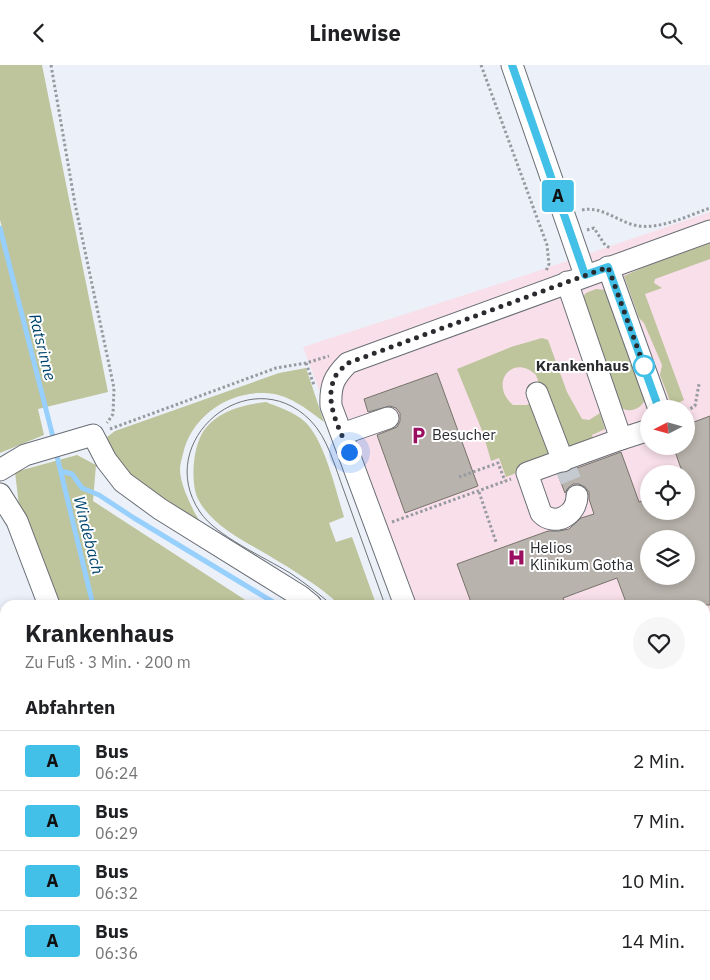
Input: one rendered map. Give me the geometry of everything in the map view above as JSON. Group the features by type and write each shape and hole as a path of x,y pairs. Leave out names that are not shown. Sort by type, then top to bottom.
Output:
{"street":[{"path":"512,65 564,213 576,279 621,439"},
{"path":"403,600 331,406 330,393 335,376 348,363 710,231"},
{"path":"608,267 656,400"},
{"path":"537,393 563,461"},
{"path":"342,435 388,418"},
{"path":"577,496 576,506 568,515 557,519 546,517 541,513 527,473 640,433"},
{"path":"0,470 25,455 93,435 106,460 123,482 160,509 305,600"},
{"path":"0,494 17,521 47,600"}],"path":[{"path":"51,65 75,204 114,388 113,414 107,423 93,435"},
{"path":"482,65 546,245"},
{"path":"564,213 586,209 601,209 614,217 636,225 657,225 710,208"},
{"path":"695,406 699,384"},
{"path":"459,477 498,463 505,481"},
{"path":"377,528 527,473"},
{"path":"479,492 496,542"}],"shaded area":[{"name":"Helios Klinikum Gotha","path":"710,212 710,600 398,600 303,347 529,274"}],"green space":[{"path":"0,65 42,65 108,392 38,409 44,435 0,453 0,233 3,231 0,220"},
{"path":"710,238 710,259 655,279 654,283 662,288 645,294 684,400 670,400 660,375 662,365 644,323 639,318 624,276"},
{"path":"596,289 606,290 646,398 645,400 640,400 638,408 626,410 618,406 583,297 586,293"},
{"path":"542,338 548,340 567,392 582,419 589,420 600,413 605,429 592,435 595,445 564,451 536,375 527,369 519,367 512,369 506,373 503,380 506,396 513,405 527,405 533,401 557,457 506,477 499,458 491,461 483,433 457,369 511,347"},
{"path":"306,368 324,422 311,412 281,396 264,393 237,397 224,402 202,418 187,441 180,469 186,494 200,521 219,536 277,568 311,593 147,494 106,447 107,437 115,431 279,373"},
{"path":"266,402 300,418 311,429 323,452 344,517 329,523 336,542 352,537 375,600 334,600 287,566 220,525 204,509 198,499 194,486 194,463 198,443 202,433 216,418 245,406"},
{"path":"77,455 96,465 93,501 245,600 55,600 19,506 15,472"}],"building":[{"name":"Besucher","path":"437,373 478,486 405,513 377,435 397,427 400,421 400,413 396,408 390,406 368,412 364,399"},
{"path":"710,416 710,600 625,600 617,578 563,598 564,600 470,600 457,564 548,531 569,529 581,518 594,514 589,499 589,492 585,487 573,484 565,493 558,475 621,452 640,502 640,520 695,520 695,465 680,465 676,455 695,455 695,422"}],"waterway":[{"name":"Ratsrinne","path":"0,228 54,441"},
{"name":"Windebach","path":"56,452 92,600"},
{"path":"61,471 72,474 82,488 99,495 270,600"}],"tunnel":[{"path":"563,461 577,496"}],"tram line":[{"path":"326,600 290,573 229,538 207,521 200,512 188,485 188,459 198,436 214,417 236,404 260,399 286,404 310,420 316,427 330,453 383,600"}],"bus line":[{"name":"A","path":"512,65 585,275 608,267 656,400"}],"place":[{"name":"Krankenhaus","path":"644,366"},
{"name":"Besucher","path":"418,435"},
{"name":"Helios Klinikum Gotha","path":"516,557"}],"route":[{"path":"349,452 331,406 330,393 335,376 348,363 608,267 644,366"}]}
